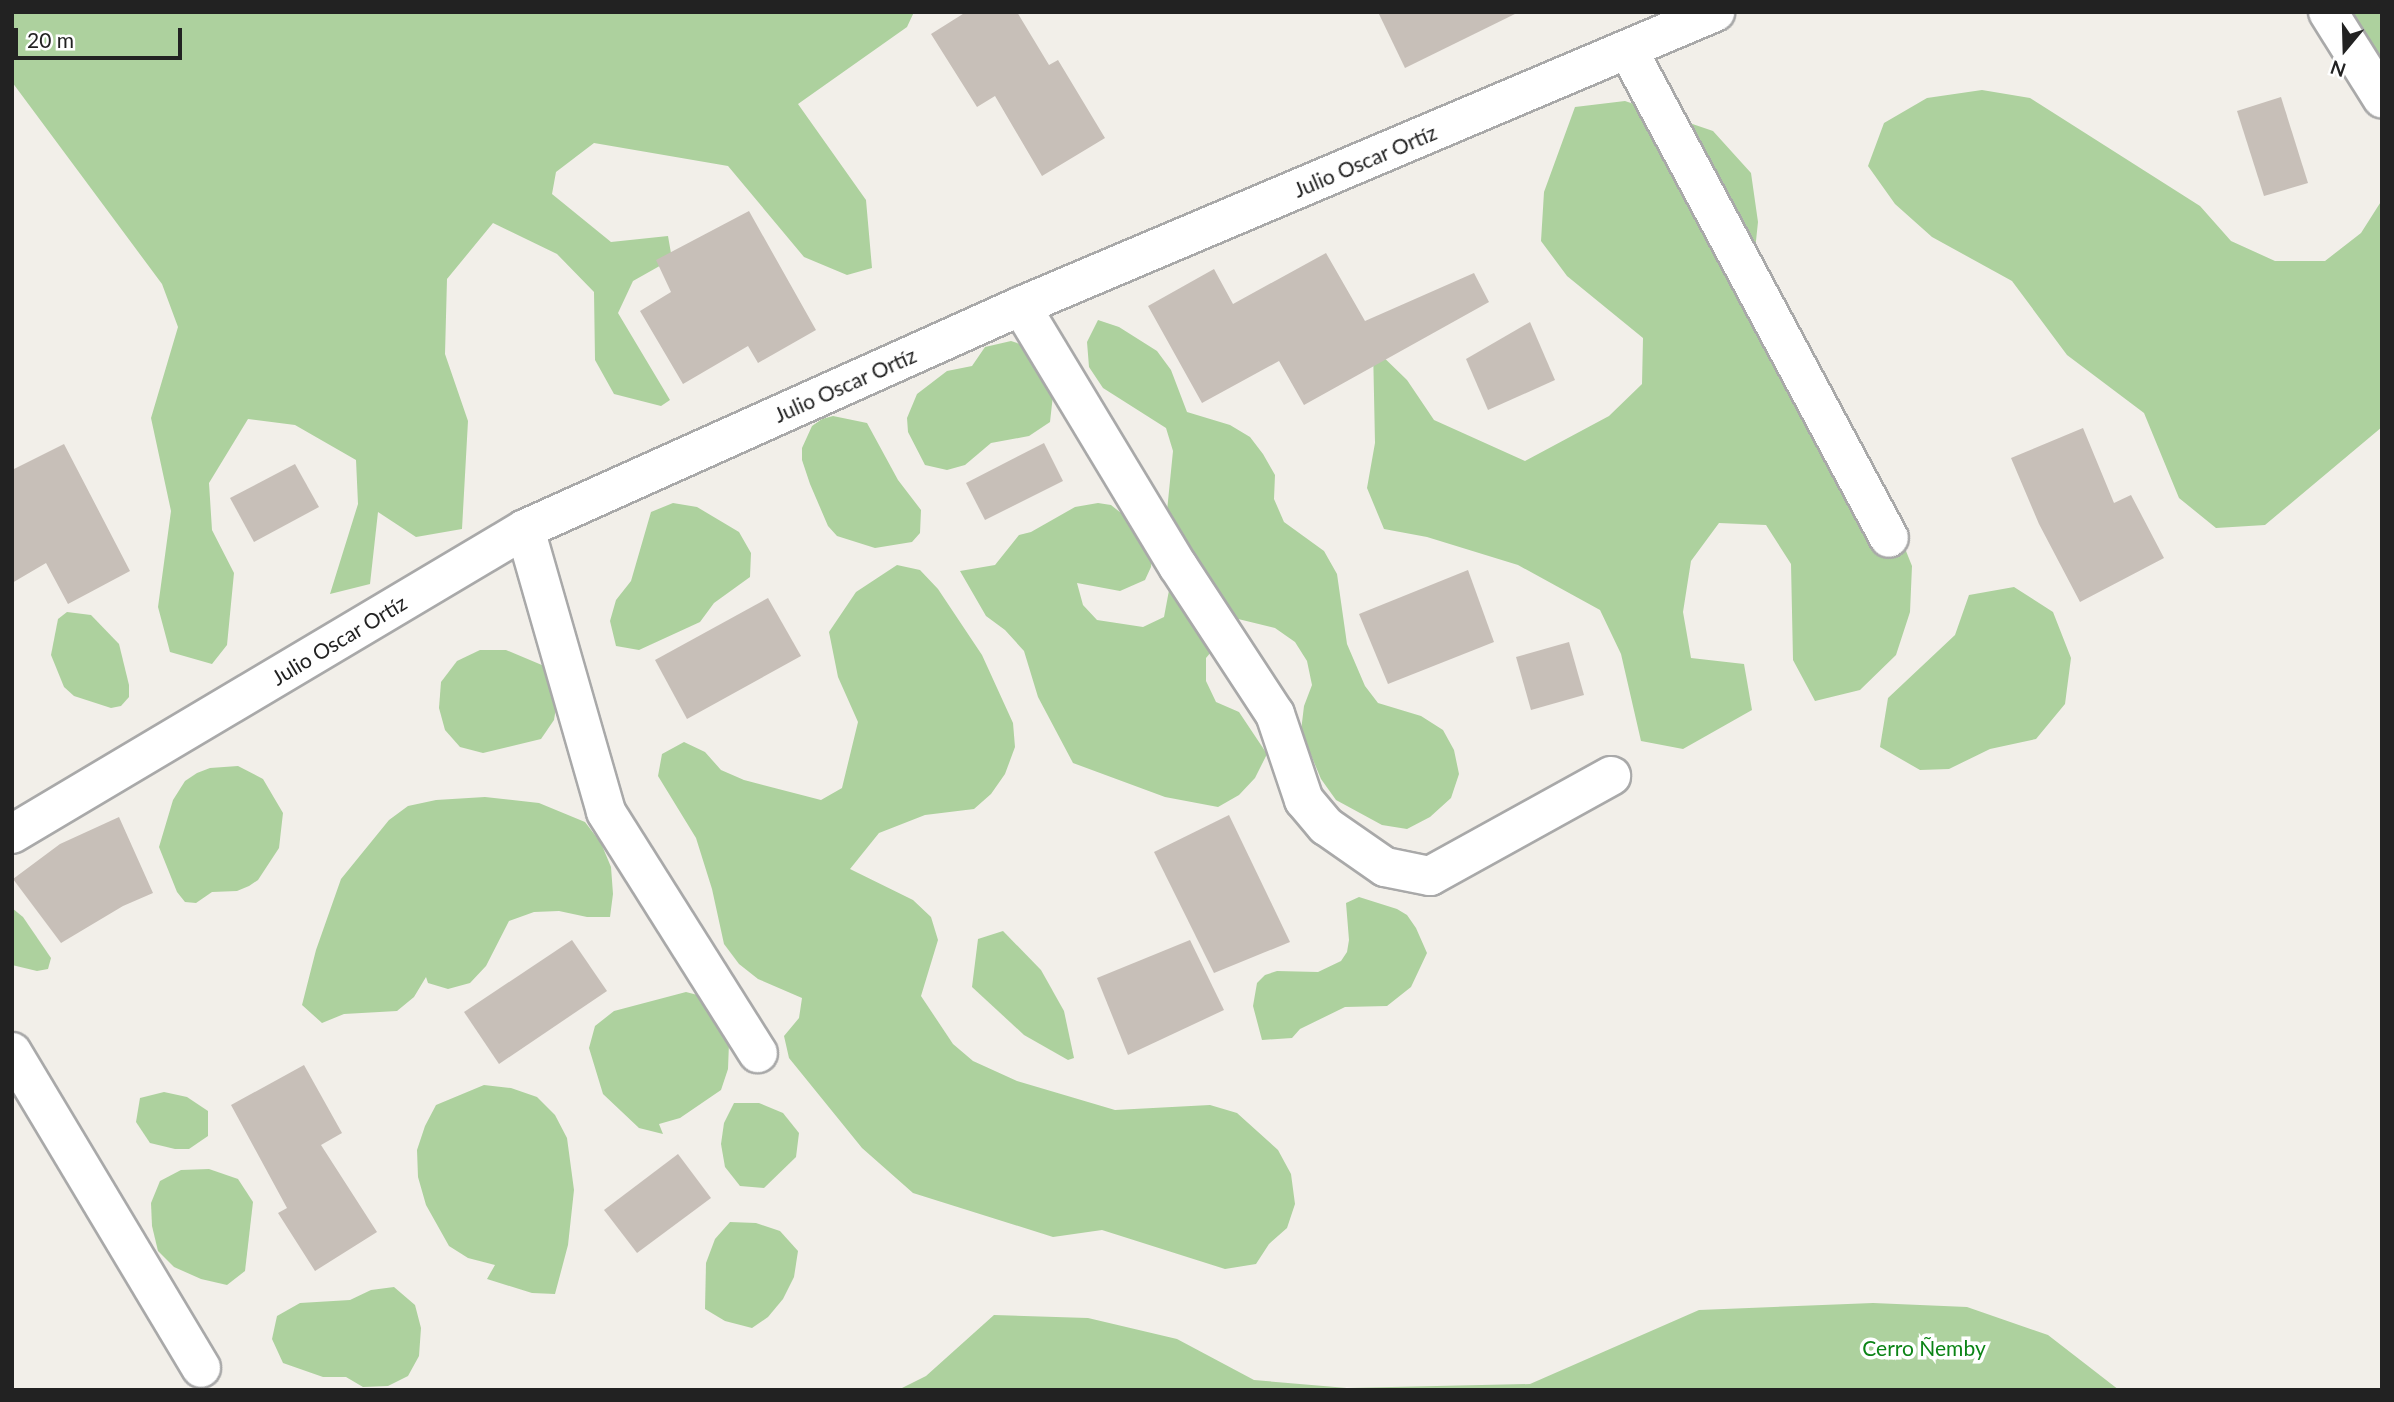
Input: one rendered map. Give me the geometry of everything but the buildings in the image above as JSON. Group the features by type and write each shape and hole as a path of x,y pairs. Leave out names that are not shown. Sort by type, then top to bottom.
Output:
{"street":[{"name":"Julio Oscar Ortíz","path":"12,834 525,529 1021,306 1715,12"},
{"path":"2328,12 2382,98"},
{"path":"1628,50 1889,538"},
{"path":"1021,306 1178,566 1275,714 1304,800 1325,826 1385,867 1430,876 1611,776"},
{"path":"525,529 606,812 758,1053"},
{"path":"12,1052 201,1368"}],"green space":[{"path":"12,12 914,12 907,27 798,104 866,200 872,268 847,275 804,257 728,166 594,143 556,172 552,194 611,242 668,236 672,259 633,281 618,313 670,400 661,406 614,394 595,360 594,292 557,254 493,223 447,279 445,354 468,421 462,529 416,537 378,512 370,584 330,594 358,504 356,460 295,425 248,419 209,483 212,530 234,573 227,645 212,664 170,652 158,607 171,511 151,418 178,327 162,284 12,82"},
{"path":"2343,12 2382,12 2382,95"},
{"path":"1982,90 2030,98 2200,206 2231,241 2275,261 2325,261 2361,233 2382,200 2382,427 2265,525 2216,528 2179,498 2144,413 2067,355 2012,281 1932,237 1895,204 1868,166 1884,123 1927,98"},
{"path":"1625,101 1713,131 1751,173 1758,222 1753,269 1894,521 1912,566 1910,612 1896,655 1860,690 1815,701 1793,660 1791,564 1766,525 1719,523 1691,561 1683,612 1691,658 1744,664 1752,710 1683,749 1641,741 1621,654 1600,610 1518,565 1427,537 1384,529 1367,488 1375,443 1373,347 1407,380 1434,420 1525,461 1609,416 1642,384 1643,338 1567,276 1541,241 1544,192 1575,107"},
{"path":"1098,320 1119,327 1157,351 1171,370 1187,412 1230,425 1250,437 1263,454 1275,475 1274,499 1284,522 1324,551 1337,574 1347,644 1365,686 1378,703 1421,716 1443,730 1454,750 1459,774 1451,798 1430,817 1407,829 1382,825 1336,800 1321,779 1301,731 1304,706 1312,685 1307,661 1295,642 1275,628 1230,617 1222,639 1206,658 1206,681 1216,702 1239,712 1267,754 1255,778 1239,795 1218,807 1165,797 1073,763 1038,697 1024,651 1005,630 986,616 960,571 995,565 1019,535 1031,532 1075,507 1098,503 1111,505 1121,513 1152,557 1151,567 1145,580 1120,591 1077,583 1083,605 1097,620 1143,627 1164,617 1173,569 1166,521 1173,451 1166,428 1103,388 1089,367 1087,342"},
{"path":"1011,341 1023,345 1054,386 1050,422 1029,436 991,443 965,465 947,470 925,465 908,432 907,418 917,394 947,371 972,366 985,347"},
{"path":"833,416 867,423 898,480 921,510 920,533 912,542 875,548 837,536 828,526 802,460 802,448 812,426"},
{"path":"673,503 697,507 739,532 751,553 750,577 714,603 700,622 639,650 616,646 610,621 616,600 631,581 651,512"},
{"path":"897,565 920,570 938,589 982,655 1013,723 1015,747 1005,774 991,794 974,809 925,815 879,833 850,869 913,900 931,917 938,940 921,996 953,1044 973,1061 1017,1081 1115,1110 1210,1105 1237,1113 1278,1150 1291,1174 1295,1204 1287,1228 1269,1244 1256,1264 1225,1269 1102,1230 1053,1237 913,1193 862,1148 789,1058 784,1036 799,1018 802,998 758,979 739,964 724,944 712,889 696,838 658,776 662,754 684,742 705,752 721,770 744,780 821,800 842,788 858,722 838,677 829,632 856,592"},
{"path":"2014,587 2053,612 2071,658 2065,704 2036,739 1990,749 1949,769 1920,770 1880,747 1888,698 1955,635 1969,595"},
{"path":"67,612 91,615 119,644 129,685 129,697 121,706 111,708 74,696 64,687 51,655 58,619"},
{"path":"480,650 506,650 556,671 558,696 554,720 541,739 483,753 460,747 445,730 439,708 441,682 457,661"},
{"path":"238,766 263,779 283,813 279,848 258,880 249,886 237,891 212,892 196,903 185,902 177,892 159,847 173,800 185,781 197,773 210,768"},
{"path":"485,797 539,803 585,822 601,843 611,867 613,894 610,917 587,917 559,911 534,912 509,921 486,966 470,983 448,989 428,983 426,977 414,997 397,1011 344,1014 322,1023 302,1005 316,950 341,879 389,820 408,806 436,800"},
{"path":"1359,897 1397,909 1407,915 1416,928 1427,953 1411,987 1387,1006 1345,1007 1300,1029 1292,1038 1262,1040 1253,1006 1257,983 1265,975 1277,971 1318,972 1341,961 1347,952 1349,940 1346,903"},
{"path":"12,908 23,917 51,958 48,969 37,971 12,965"},
{"path":"1003,931 1041,970 1064,1011 1074,1058 1068,1060 1024,1035 972,987 978,939"},
{"path":"686,992 709,998 729,1043 728,1069 721,1090 680,1118 659,1124 663,1134 639,1128 603,1094 589,1048 595,1026 614,1011"},
{"path":"484,1085 511,1088 537,1097 555,1115 567,1138 574,1190 568,1245 555,1294 532,1293 487,1279 495,1265 468,1258 449,1246 426,1205 418,1177 417,1150 425,1126 436,1105"},
{"path":"164,1092 187,1097 208,1111 208,1136 189,1149 175,1149 150,1143 136,1122 140,1098"},
{"path":"734,1103 759,1103 783,1113 799,1133 796,1157 764,1188 740,1186 725,1167 721,1144 724,1123"},
{"path":"209,1169 238,1179 253,1202 245,1271 227,1285 201,1279 174,1267 158,1251 152,1226 151,1203 160,1181 181,1170"},
{"path":"730,1222 756,1223 780,1231 798,1251 794,1277 783,1299 768,1317 752,1328 725,1321 705,1309 706,1263 715,1239"},
{"path":"394,1287 415,1305 421,1328 419,1356 408,1376 388,1386 363,1387 346,1377 323,1377 283,1363 272,1339 277,1316 300,1303 350,1300 371,1290"},
{"name":"Cerro Ñemby","path":"1873,1303 1967,1307 2048,1335 2119,1390 898,1390 926,1376 994,1315 1088,1318 1177,1339 1254,1380 1347,1388 1530,1384 1699,1310"}]}
